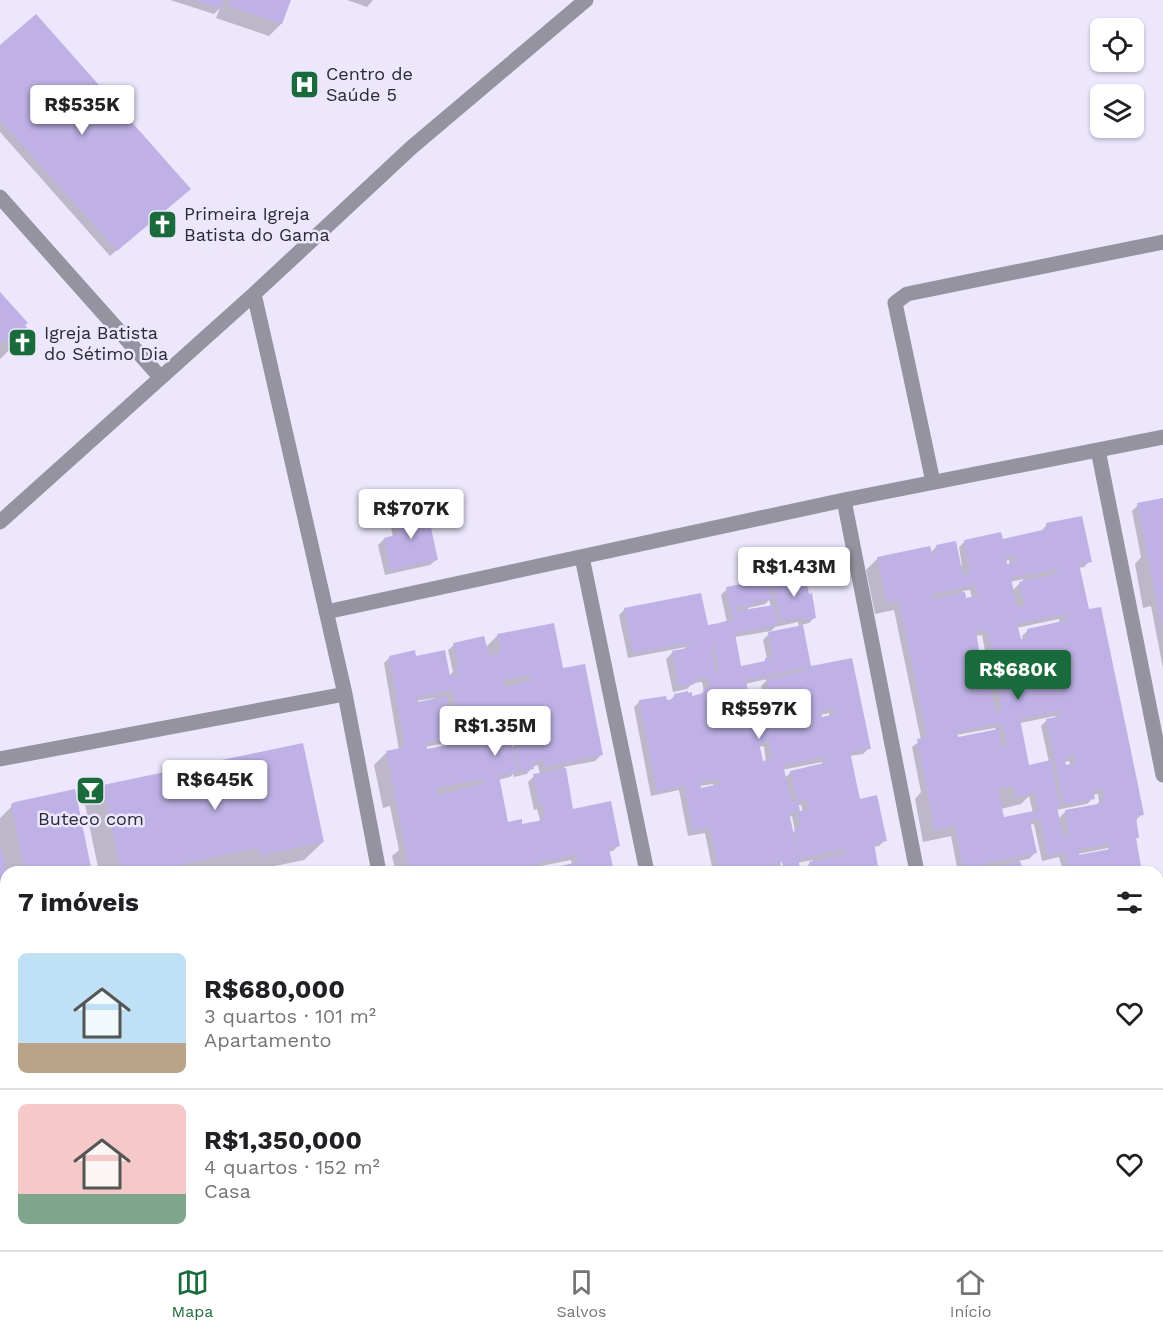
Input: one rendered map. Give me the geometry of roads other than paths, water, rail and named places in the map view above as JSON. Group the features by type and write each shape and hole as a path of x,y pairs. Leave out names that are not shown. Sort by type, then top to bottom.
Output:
{"street":[{"path":"0,522 254,294 412,147 586,0"},
{"path":"0,197 160,377"},
{"path":"933,482 895,303 907,294 1163,243"},
{"path":"254,294 345,694 378,866"},
{"path":"326,612 844,500 1163,436"},
{"path":"1098,450 1163,775"},
{"path":"844,500 915,866"},
{"path":"582,556 646,866"},
{"path":"0,759 345,694"}],"place":[{"name":"Centro de Saúde 5","path":"305,84"},
{"name":"Primeira Igreja Batista do Gama","path":"163,224"},
{"name":"Igreja Batista do Sétimo Dia","path":"23,343"},
{"name":"Buteco com","path":"91,790"}]}
